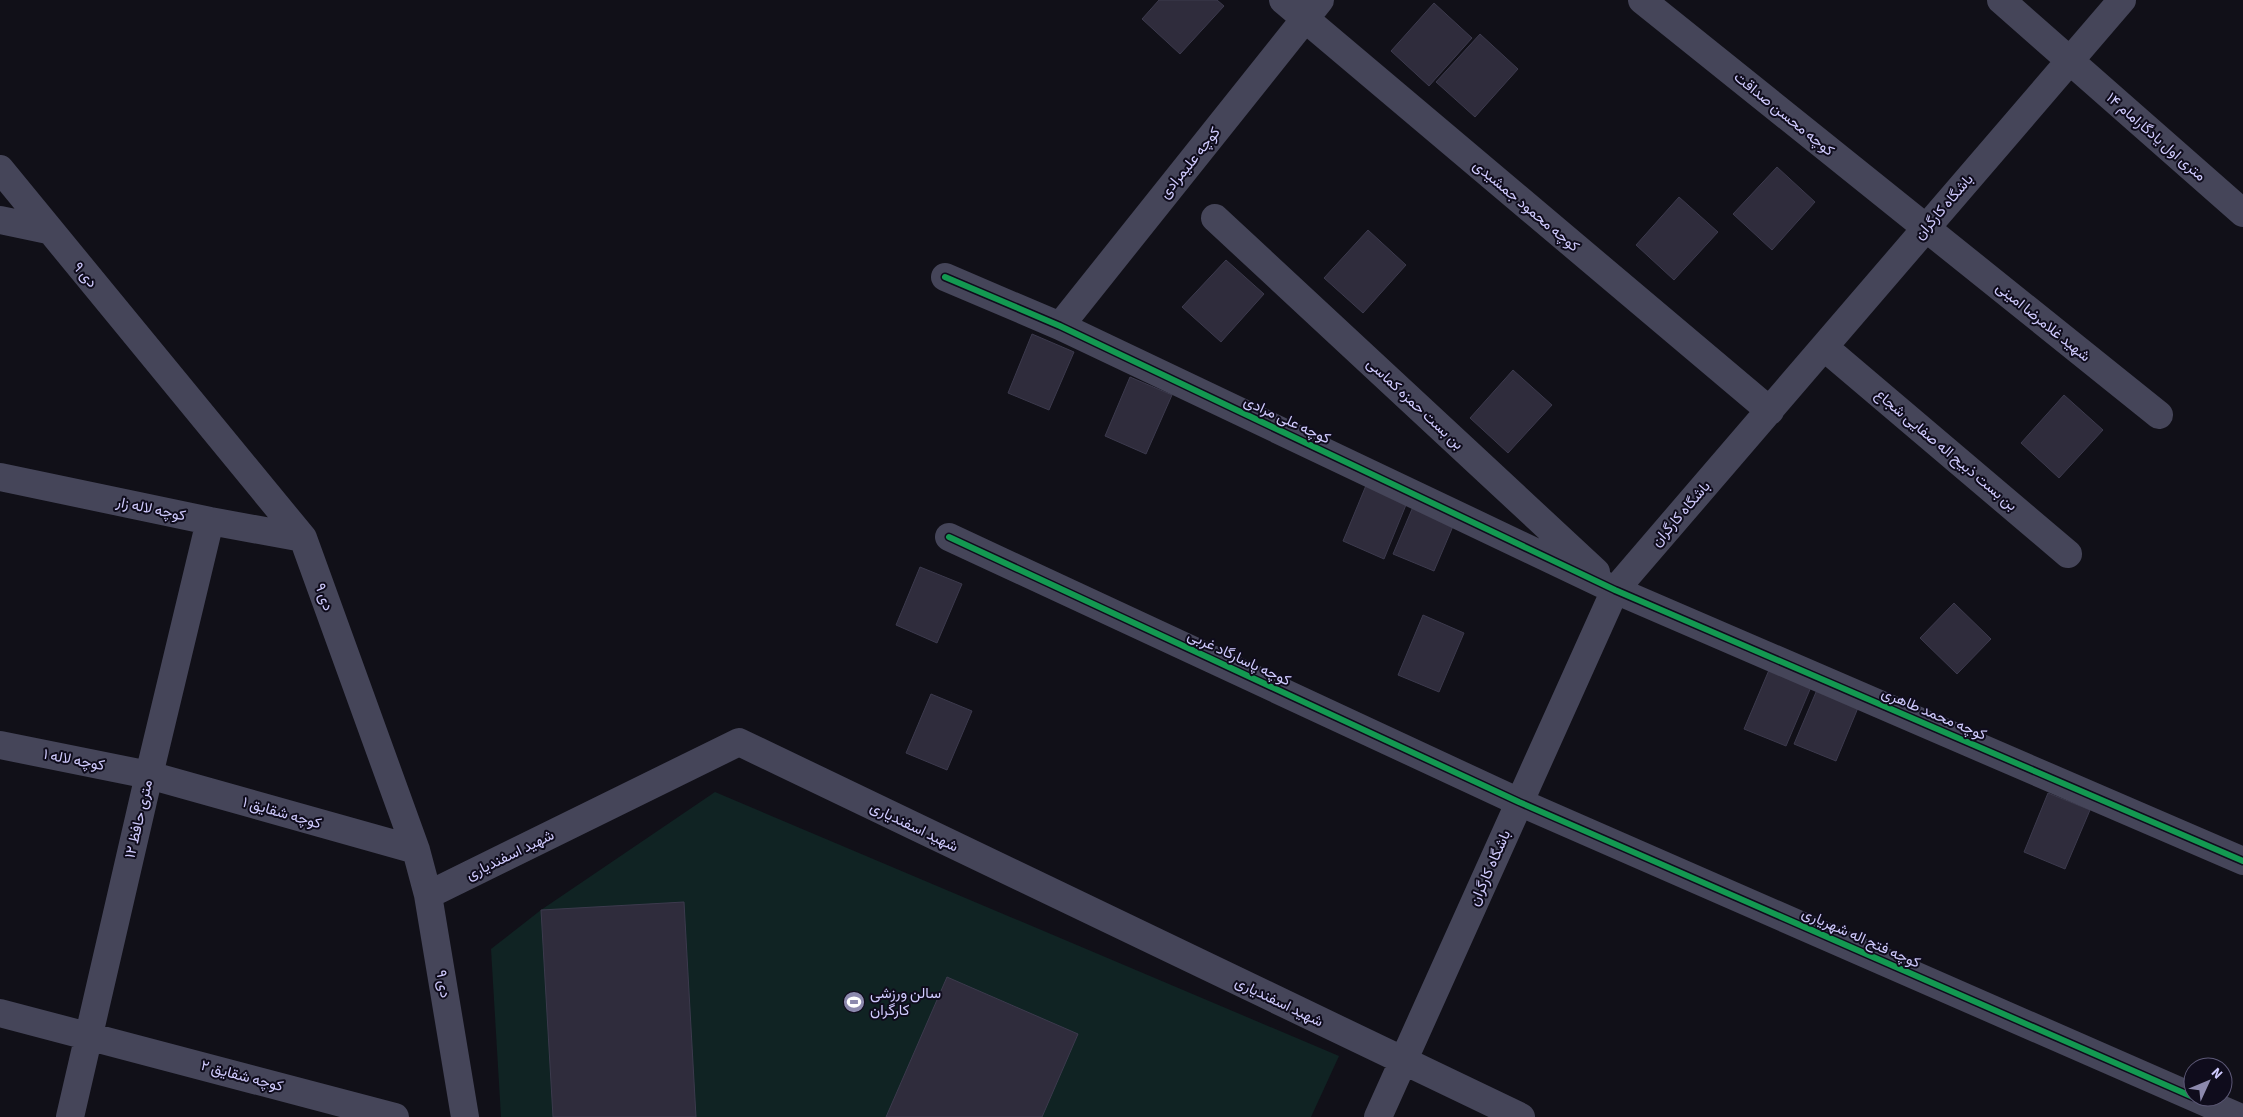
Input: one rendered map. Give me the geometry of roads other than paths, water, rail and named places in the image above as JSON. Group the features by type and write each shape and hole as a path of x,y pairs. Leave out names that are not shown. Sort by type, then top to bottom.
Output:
{"street":[{"name":"کوچه محمود جمشیدی","path":"1283,0 1312,9 1770,411"},
{"name":"کوچه محسن صداقت","path":"1642,0 1926,229"},
{"name":"۱۴ متری اول یادگارامام","path":"2001,0 2243,213"},
{"name":"باشگاه کارگران","path":"1378,1117 1616,590 2122,0"},
{"name":"کوچه علیمرادی","path":"1060,326 1312,9"},
{"name":"۹ دی","path":"0,170 303,538 416,850 428,896 466,1117"},
{"name":"بن بست حمزه کماسی","path":"1215,218 1616,590"},
{"path":"0,220 48,230"},
{"name":"شهید غلامرضا امینی","path":"1926,229 2159,415"},
{"name":"کوچه علی مرادی","path":"945,276 1060,326 1616,590"},
{"name":"بن بست ذبیح اله صفایی شجاع","path":"1824,347 2068,554"},
{"name":"کوچه لاله زار","path":"0,477 210,521 303,538"},
{"name":"۱۲ متری حافظ","path":"70,1117 210,521"},
{"name":"کوچه پاسارگاد غربی","path":"949,537 1519,802"},
{"name":"کوچه محمد طاهری","path":"1616,590 2243,861"},
{"name":"شهید اسفندیاری","path":"428,896 739,742 1402,1062"},
{"name":"کوچه لاله ۱","path":"0,745 149,775"},
{"name":"کوچه شقایق ۱","path":"149,775 416,850"},
{"name":"کوچه فتح اله شهریاری","path":"1519,802 2183,1093"},
{"name":"کوچه شقایق ۲","path":"0,1013 395,1117"},
{"path":"1402,1062 1521,1117"},
{"name":"کوچه فتح اله شهریاری","path":"2216,1107 2239,1117"}],"place":[{"name":"سالن ورزشی کارگران","path":"854,1002"}]}
